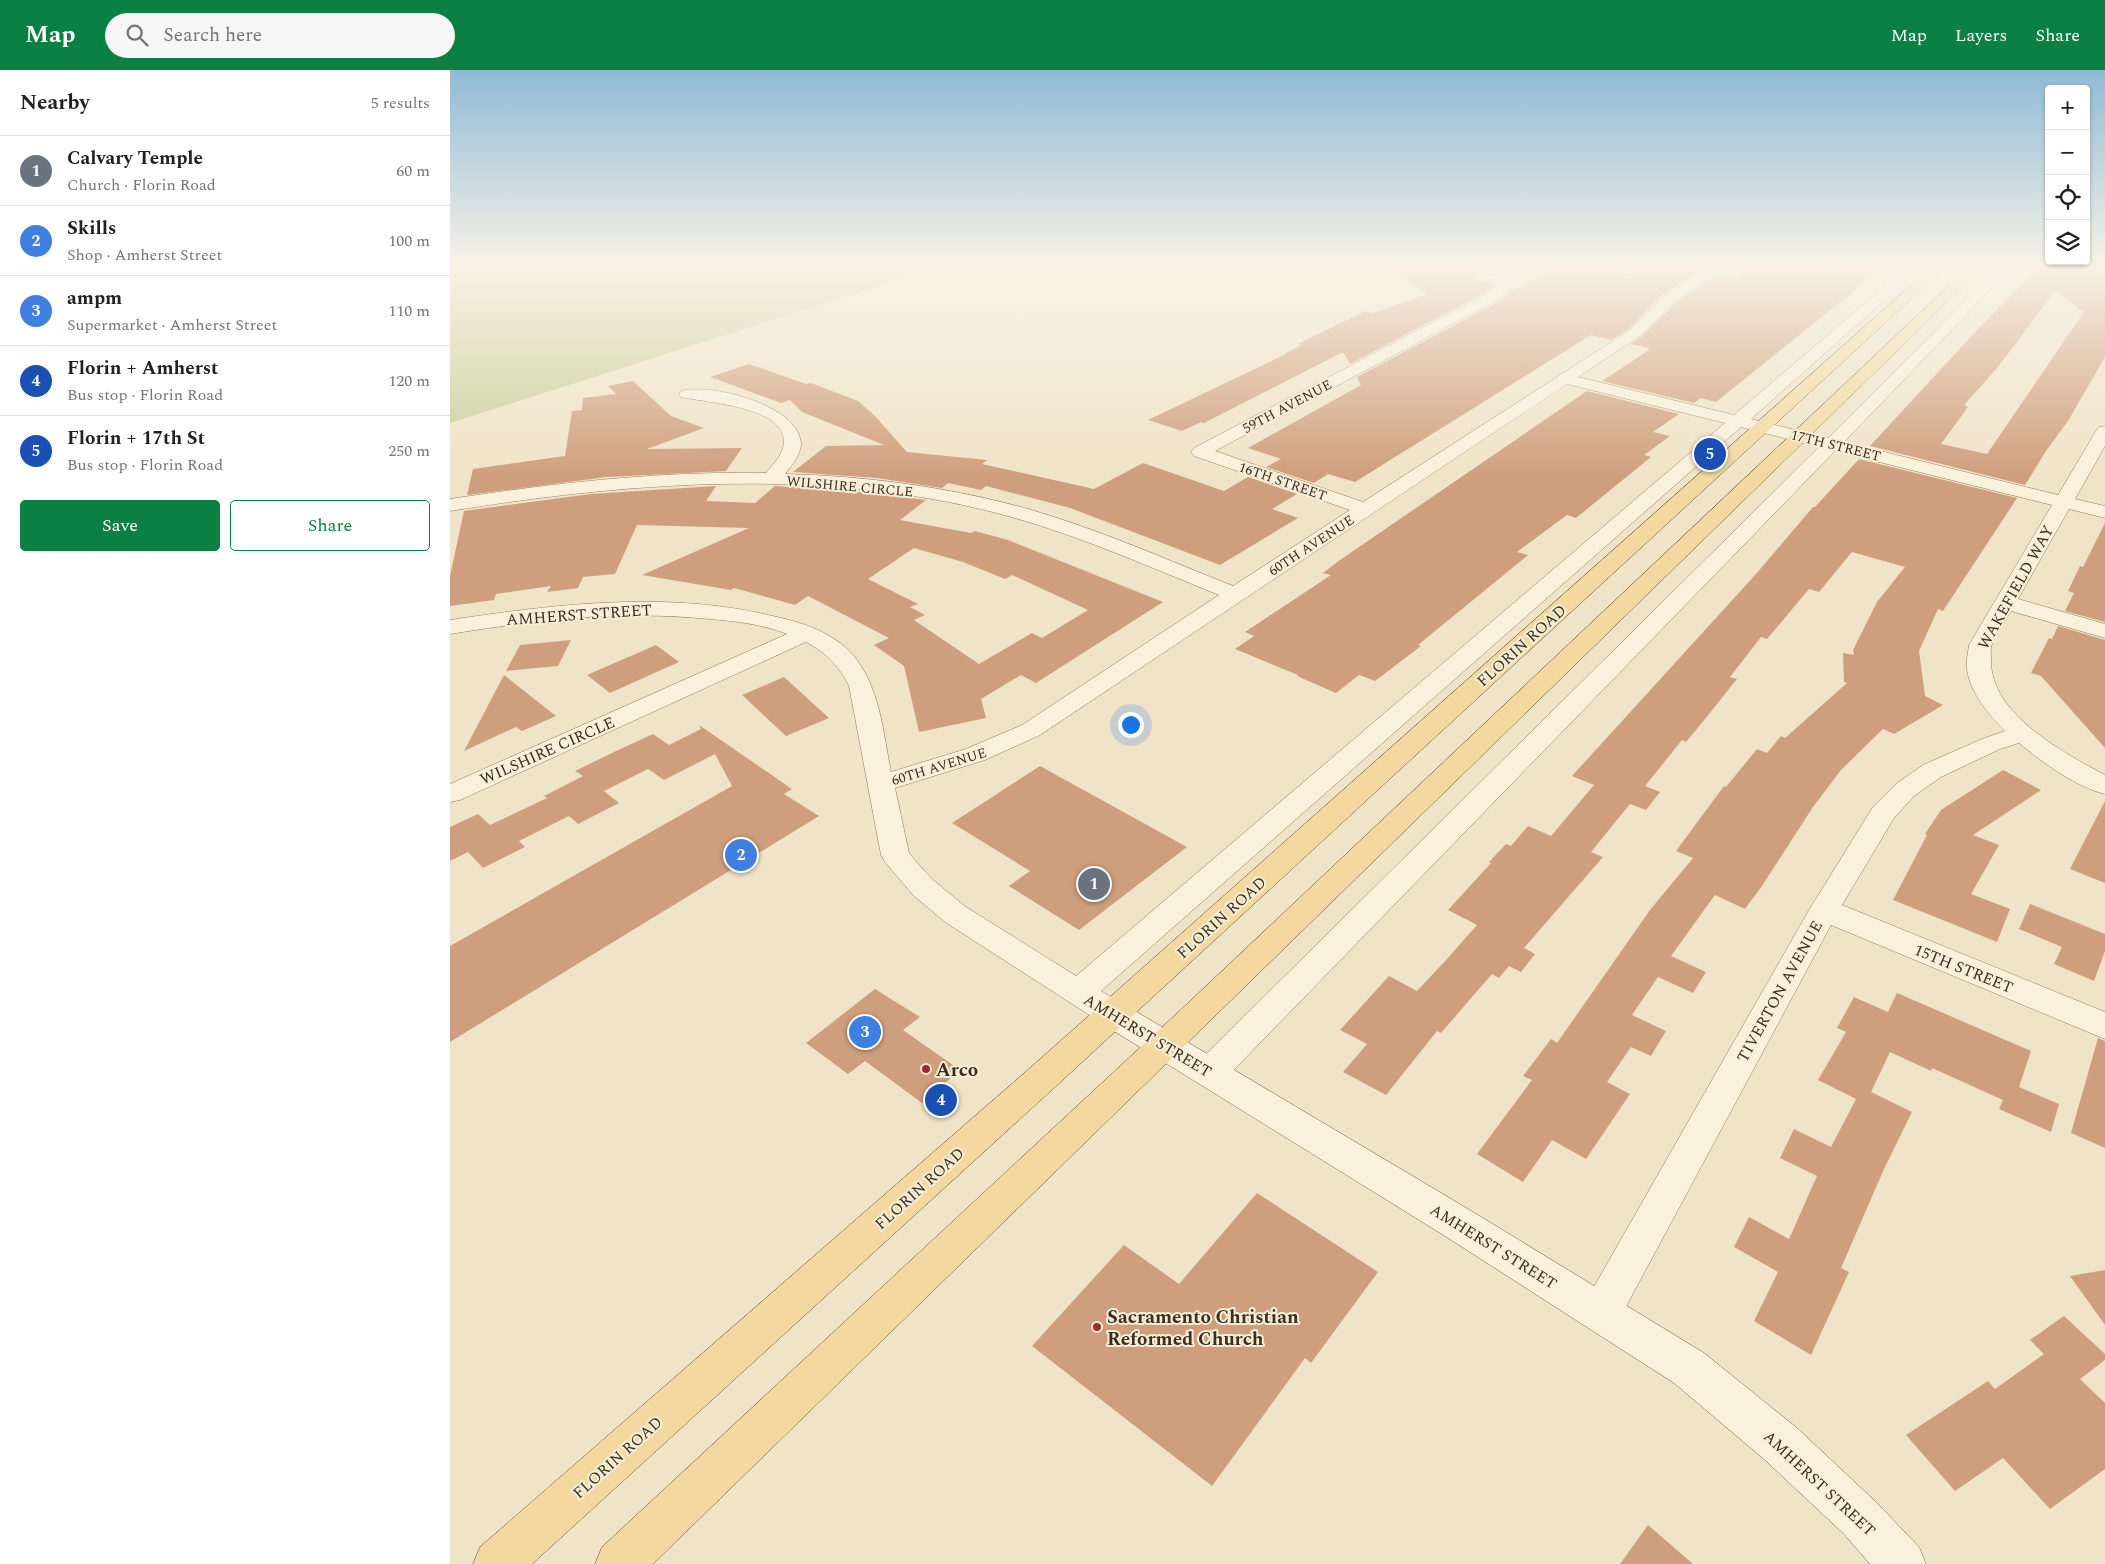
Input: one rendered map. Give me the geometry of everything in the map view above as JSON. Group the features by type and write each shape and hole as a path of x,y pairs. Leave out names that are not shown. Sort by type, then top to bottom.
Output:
{"main road":[{"name":"FLORIN ROAD","path":"497,1564 1113,1014 1862,336"},
{"path":"619,1564 1164,1046 1904,336"}],"street":[{"name":"59TH AVENUE","path":"1200,452 1419,336"},
{"name":"60TH AVENUE","path":"881,783 960,762 998,748 1031,730 1235,594 1631,336"},
{"name":"FLORIN ROAD","path":"1078,993 1836,336"},
{"path":"1210,1072 1938,336"},
{"name":"17TH STREET","path":"1566,378 2105,512"},
{"path":"687,394 705,394 734,400 768,413 787,427 791,434 792,444 788,456 770,479"},
{"name":"WAKEFIELD WAY","path":"2105,431 1980,644 1977,658 1979,676 1988,696 2005,717 2023,734 2073,770 2105,786"},
{"name":"16TH STREET","path":"1200,452 1365,509"},
{"name":"WILSHIRE CIRCLE","path":"450,504 548,490 684,480 770,479 908,490 972,501 1018,512 1063,526 1235,594"},
{"path":"2005,602 2105,631"},
{"name":"AMHERST STREET","path":"450,627 554,613 656,609 708,612 781,623 808,633 830,646 851,665 861,686 895,855 908,873 932,897 966,924 1467,1229 1689,1368 1781,1444 1860,1518 1902,1564"},
{"name":"WILSHIRE CIRCLE","path":"450,794 808,633"},
{"name":"TIVERTON AVENUE","path":"1601,1314 1824,910 1883,813 1905,790 1932,771 1962,755 2023,734"},
{"name":"15TH STREET","path":"1824,910 2105,1026"}],"green space":[{"path":"450,336 724,336 450,423"}],"building":[{"path":"1315,336 1403,336 1350,364 1343,352 1204,423 1201,422 1182,431 1148,420 1302,345 1298,344"},
{"path":"1435,336 1590,336 1355,482 1328,474 1314,483 1266,467 1281,459 1248,448 1361,385 1357,377"},
{"path":"1594,336 1618,336 1611,340"},
{"path":"1799,336 1716,402 1701,398 1694,403 1602,381 1649,350 1649,348 1631,344 1641,337"},
{"path":"1972,336 2021,336 1998,367 1964,405 1968,407 1941,444 1987,454 2068,336 2105,336 2105,357 2068,421 2046,451 2025,485 1870,446"},
{"path":"749,364 806,384 811,383 858,401 874,415 907,452 987,460 982,464 1094,489 1143,463 1224,491 1248,477 1297,494 1272,509 1298,518 1220,565 1070,508 986,486 981,490 948,483 942,488 877,478 793,472 826,446 884,445 802,412 790,400 781,403 710,377"},
{"path":"633,381 671,416 704,428 647,449 742,448 726,471 607,477 467,495 473,469 565,456 572,411 582,410 583,398 616,394 608,386"},
{"path":"1587,391 1679,414 1653,432 1670,436 1644,455 1651,457 1576,518 1567,515 1517,552 1528,555 1418,645 1421,646 1375,681 1359,675 1336,693 1235,649 1254,636 1245,632 1331,575 1323,573 1340,560"},
{"path":"1859,459 2017,498 1943,611 1938,609 1919,651 1925,696 1943,705 1894,734 1883,729 1841,770 1813,807 1745,909 1715,895 1671,956 1706,972 1693,993 1658,977 1632,1015 1666,1031 1651,1056 1631,1047 1607,1082 1630,1094 1586,1159 1552,1140 1523,1182 1477,1154 1532,1080 1523,1076 1551,1039 1557,1043 1650,910 1693,858 1676,851 1724,786 1726,787 1757,749 1767,753 1781,736 1785,738 1847,683 1844,682 1843,653 1854,655 1853,650 1877,602 1905,567 1852,552 1819,592 1809,589 1767,639 1761,637 1730,677 1737,679 1686,742 1682,740 1645,786 1660,792 1646,810 1630,804 1591,852 1603,857 1524,948 1535,954 1521,972 1509,966 1499,978 1492,974 1441,1033 1437,1031 1386,1095 1343,1072 1367,1044 1340,1030 1389,976 1417,991 1447,959 1477,925 1448,910 1506,844 1511,846 1528,826 1551,836 1594,785 1572,776 1756,574 1813,507"},
{"path":"716,486 706,501 755,503 775,486 875,493 926,500 900,520 971,533 975,531 1008,540 1163,602 1036,683 1021,675 981,699 986,718 919,732 904,666 874,645 889,638 808,596 795,605 734,588 731,590 642,575 749,528 637,525 615,574 583,577 578,588 547,592 551,586 496,594 494,600 450,606 450,576 464,511 591,494","holes":["914,548 963,562 1005,579 1012,575 1088,610 1042,638 1032,633 979,664 914,620 925,615 910,607 918,604 868,579"]},
{"path":"2105,523 2105,622 2065,611 2074,593 2068,591 2080,566 2083,567"},
{"path":"2058,626 2105,640 2105,748 2041,676 2031,673 2049,638 2052,639"},
{"path":"571,640 558,666 506,671 520,645"},
{"path":"656,645 679,662 610,693 587,675"},
{"path":"504,675 556,716 522,731 516,727 464,751"},
{"path":"784,677 829,718 786,736 742,695"},
{"path":"699,725 792,789 784,794 819,816 450,1042 450,946 732,786 715,754 664,780 648,769 604,791 619,803 578,824 569,816 519,841 525,847 483,868 468,852 450,861 450,827 478,814 490,825 547,798 544,796 583,776 575,771 614,752 653,734 669,745 701,729"},
{"path":"1040,766 1187,847 1079,930 1009,886 1030,871 952,823"},
{"path":"2003,770 2041,790 1973,835 1999,845 1971,894 2010,909 1997,942 1893,900 1927,835 1925,834 1941,810"},
{"path":"2105,801 2105,883 2070,869"},
{"path":"2030,904 2105,934 2105,951 2094,981 2054,964 2062,947 2019,929"},
{"path":"875,989 920,1017 903,1030 960,1070 922,1103 865,1061 848,1074 806,1043"},
{"path":"1897,993 2031,1051 2019,1087 2059,1104 2051,1132 1999,1109 2003,1100 1932,1068 1931,1071 1890,1052 1871,1092 1912,1112 1884,1169 1841,1268 1849,1272 1811,1355 1754,1321 1778,1272 1734,1247 1749,1217 1789,1239 1817,1176 1780,1158 1794,1129 1831,1147 1856,1099 1818,1080 1846,1032 1837,1028 1854,997 1888,1012"},
{"path":"2098,1038 2105,1041 2105,1148 2071,1133"},
{"path":"1257,1193 1378,1272 1311,1363 1305,1358 1212,1486 1032,1346 1124,1245 1179,1284"},
{"path":"2105,1270 2105,1325 2070,1276"},
{"path":"2064,1316 2105,1354 2105,1360 2080,1379 2105,1403 2105,1469 2050,1509 2003,1458 1955,1491 1906,1435 1988,1381 1995,1389 2044,1354 2030,1340"},
{"path":"1648,1525 1693,1564 1620,1564"}],"place":[{"name":"Florin + 17th St","path":"1710,454"},
{"name":"Skills","path":"741,855"},
{"name":"Calvary Temple","path":"1094,884"},
{"name":"ampm","path":"865,1032"},
{"name":"Arco","path":"926,1069"},
{"name":"Florin + Amherst","path":"941,1100"},
{"name":"Sacramento Christian Reformed Church","path":"1097,1327"}]}
